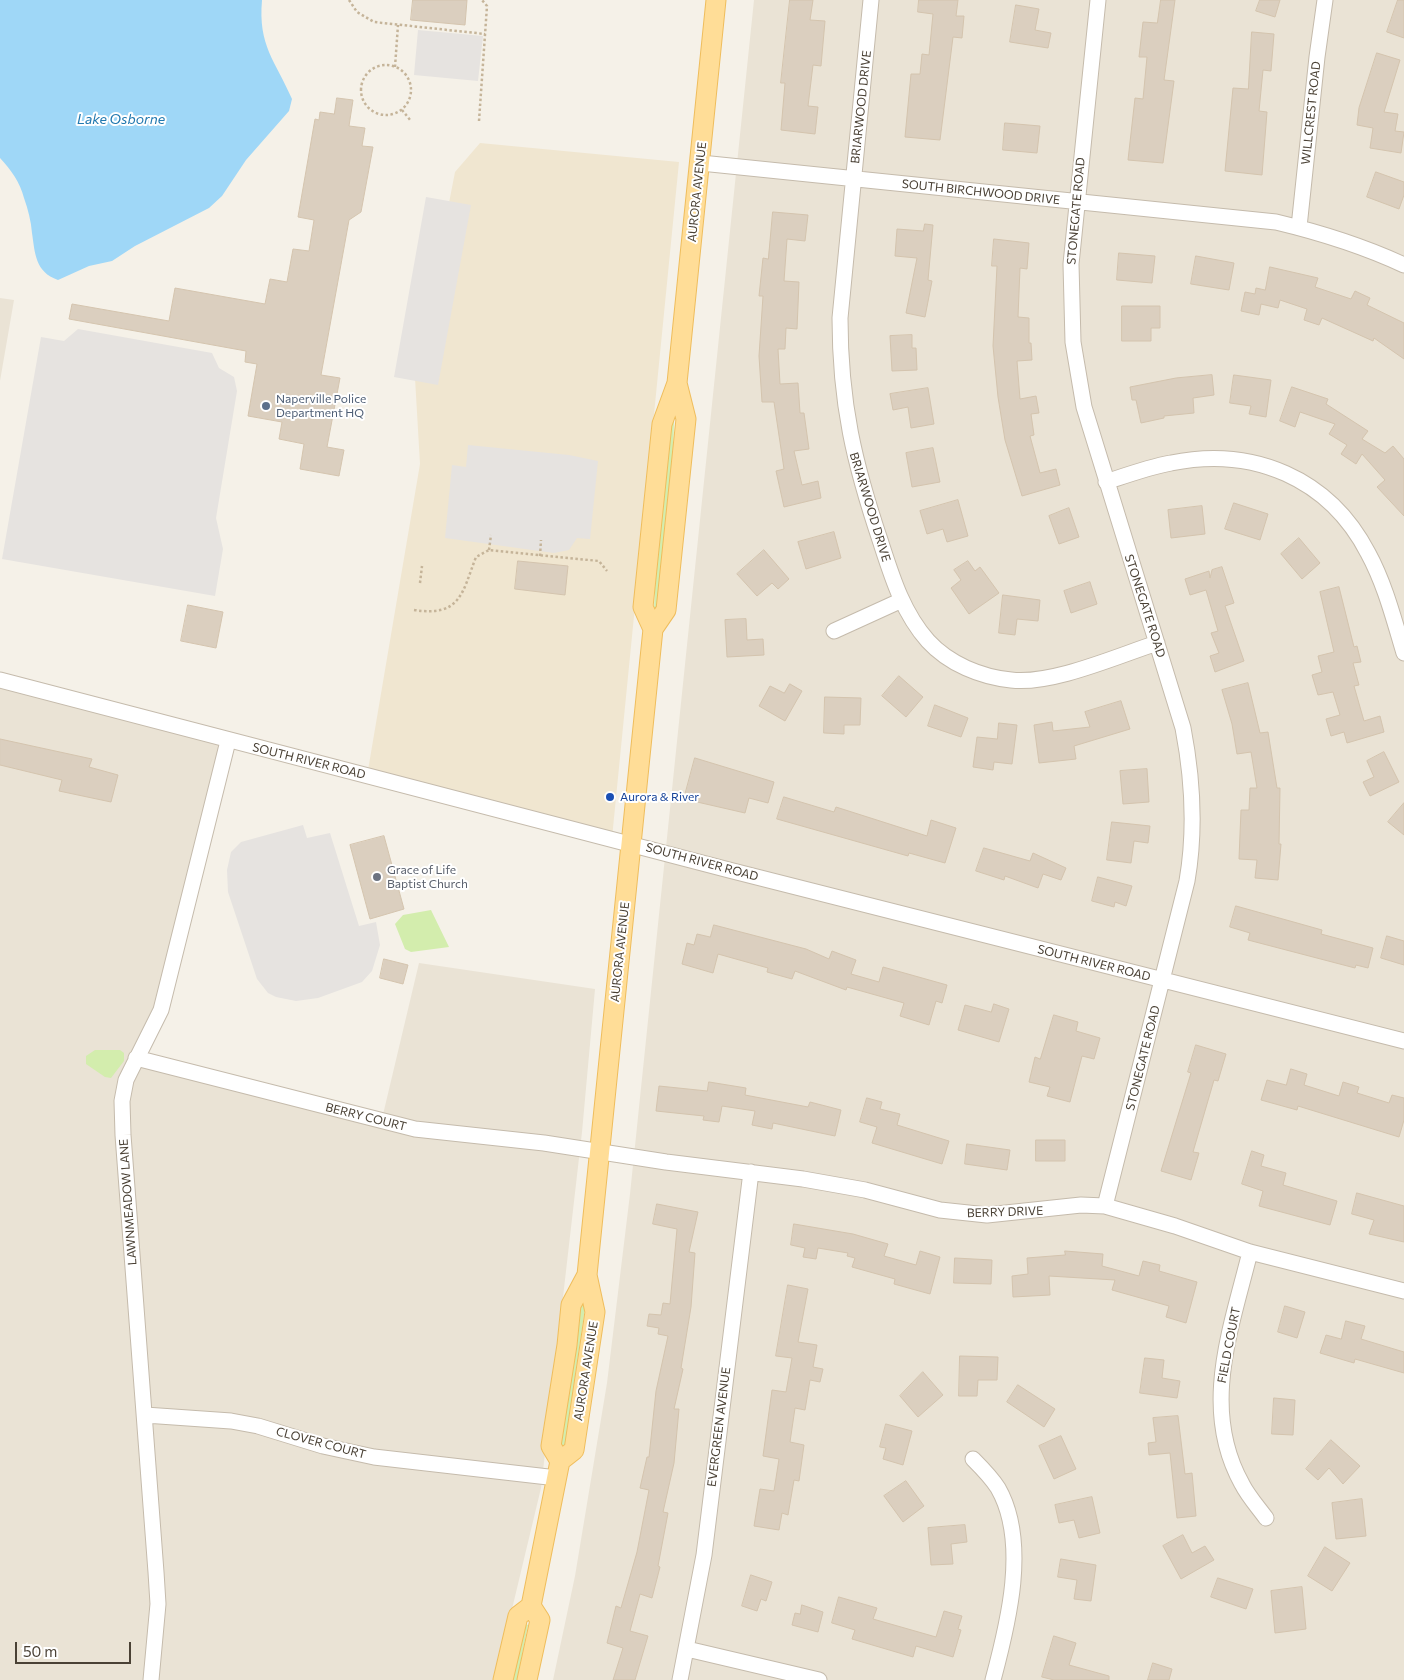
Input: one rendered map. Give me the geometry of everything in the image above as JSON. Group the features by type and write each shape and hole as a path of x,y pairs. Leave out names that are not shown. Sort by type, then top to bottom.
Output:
{"main road":[{"name":"AURORA AVENUE","path":"558,1470 551,1446 568,1345 571,1305 587,1275 653,629 666,610 686,419 677,383 701,163 716,0"},
{"path":"503,1680 518,1616 531,1606 558,1470"},
{"path":"526,1680 540,1620 531,1606"}],"street":[{"name":"BRIARWOOD DRIVE","path":"871,0 840,318 841,378 848,432 859,479 902,600 915,624 928,642 946,657 968,669 992,678 1013,681 1038,680 1157,644"},
{"name":"STONEGATE ROAD","path":"1098,0 1071,264 1073,342 1084,407 1183,728 1191,769 1194,828 1188,881 1105,1206"},
{"name":"WILLCREST ROAD","path":"1299,227 1316,57 1326,0"},
{"name":"SOUTH BIRCHWOOD DRIVE","path":"701,163 1276,222 1317,230 1370,249 1404,265"},
{"path":"1106,482 1172,462 1203,458 1230,458 1253,461 1282,471 1299,480 1323,497 1340,514 1368,553 1384,592 1404,653"},
{"path":"834,631 902,600"},
{"name":"SOUTH RIVER ROAD","path":"0,680 1162,981 1404,1041"},
{"name":"LAWNMEADOW LANE","path":"151,1680 158,1604 122,1134 122,1102 126,1080 161,1010 228,740"},
{"name":"BERRY COURT","path":"136,1058 415,1130 544,1143 600,1151"},
{"name":"BERRY DRIVE","path":"600,1151 803,1178 940,1210 967,1214 1009,1214 1082,1205 1105,1206 1166,1223 1250,1252 1404,1291"},
{"name":"EVERGREEN AVENUE","path":"680,1680 704,1555 751,1172"},
{"name":"FIELD COURT","path":"1250,1252 1224,1362 1220,1410 1228,1449 1241,1484 1266,1518"},
{"name":"CLOVER COURT","path":"145,1415 231,1421 258,1426 323,1446 374,1457 558,1470"},
{"path":"973,1459 999,1490 1006,1506 1014,1554 1009,1613 994,1680"},
{"path":"687,1649 819,1680"}],"path":[{"path":"349,0 357,12 365,19 374,22 485,34"},
{"path":"479,121 487,6 482,0"},
{"path":"395,67 398,26"},
{"path":"383,65 395,67 405,74 410,82 411,94 402,110 390,115 377,113 367,107 362,95 363,82 371,70 383,65"},
{"path":"402,110 411,121"},
{"path":"489,550 491,534"},
{"path":"540,556 541,540"},
{"path":"414,610 437,612 448,609 456,603 465,590 476,558 489,550 599,561 607,570"},
{"path":"420,583 422,566"}],"shaded area":[{"path":"754,0 1404,0 1404,1680 553,1680 575,1576 607,1383 630,1194"},
{"path":"418,30 483,36 478,81 414,75"},
{"path":"480,143 679,162 612,838 367,776 420,464 415,378 455,172"},
{"path":"426,197 471,205 438,385 394,377"},
{"path":"0,298 14,300 0,381"},
{"path":"78,329 212,353 219,368 234,377 237,391 216,518 223,549 215,596 2,559 41,337 64,341"},
{"path":"468,445 569,455 598,461 590,539 577,538 569,550 554,553 445,538 452,465 466,467"},
{"path":"0,682 228,743 146,1063 381,1123 419,963 595,989 582,1132 541,1488 495,1680 0,1680"},
{"path":"303,825 307,838 330,833 359,926 376,922 380,945 372,971 362,982 318,998 296,1001 276,997 268,993 257,979 228,892 227,870 231,852 241,842"}],"green space":[{"path":"671,421 674,421 673,454 657,609 654,609 656,567"},
{"path":"431,910 449,947 411,952 405,949 395,924 403,915"},
{"path":"95,1050 120,1050 124,1053 124,1061 111,1078 105,1077 86,1064 86,1056"},
{"path":"583,1288 585,1308 564,1452 560,1451"},
{"path":"526,1624 528,1625 517,1680 513,1680"}],"water":[{"name":"Lake Osborne","path":"0,0 262,0 261,16 265,41 292,99 289,111 246,160 222,196 209,208 135,246 112,261 89,266 58,280 50,277 40,267 38,261 29,215 20,187 15,176 0,158"}],"building":[{"path":"413,0 467,0 465,25 411,20"},
{"path":"790,0 813,0 810,20 825,21 821,66 813,65 808,106 818,107 815,134 781,130 785,83 781,83"},
{"path":"919,0 958,0 956,16 964,16 962,38 953,37 940,140 905,137 911,74 920,74 922,54 929,55 933,14 918,12"},
{"path":"1161,0 1175,0 1164,80 1174,81 1163,163 1128,160 1135,98 1143,99 1147,57 1139,57 1143,22 1157,23"},
{"path":"1260,0 1280,0 1275,17 1256,11"},
{"path":"1398,0 1404,0 1404,38 1387,32"},
{"path":"1016,5 1039,9 1035,30 1051,33 1048,48 1010,42"},
{"path":"1252,32 1274,34 1271,71 1263,70 1259,111 1267,112 1262,175 1225,171 1233,88 1248,89"},
{"path":"1377,53 1400,60 1384,112 1398,114 1395,131 1404,132 1401,153 1370,148 1373,128 1357,125 1359,108"},
{"path":"337,98 353,100 349,126 365,128 362,146 373,147 361,212 349,220 321,375 340,378 327,447 344,450 339,476 300,469 304,444 279,439 282,422 248,416 257,364 245,362 246,351 69,319 72,304 169,321 175,288 265,304 270,279 287,282 293,249 309,251 314,220 298,217 315,119 319,120 320,112 334,114"},
{"path":"1005,123 1040,126 1037,153 1003,150"},
{"path":"1376,172 1404,182 1404,195 1399,209 1367,197"},
{"path":"773,212 808,215 805,241 787,239 784,281 799,282 797,329 786,328 785,349 778,349 780,384 798,383 800,413 804,413 809,449 794,451 802,485 818,481 821,498 784,507 776,471 784,469 774,402 762,402 759,356 763,296 759,296 763,258 768,259"},
{"path":"925,224 933,225 928,280 932,281 925,317 906,313 917,258 895,256 897,229 923,231"},
{"path":"994,239 1029,243 1027,269 1020,268 1018,317 1029,318 1029,343 1031,343 1032,360 1017,361 1020,399 1036,396 1039,413 1031,414 1034,435 1030,436 1040,473 1056,469 1060,485 1022,496 1005,440 998,397 993,346 997,266 992,266"},
{"path":"1119,253 1155,256 1152,283 1117,280"},
{"path":"1196,256 1234,263 1229,290 1191,284"},
{"path":"1270,267 1318,278 1315,287 1351,299 1355,291 1370,298 1367,305 1404,323 1404,359 1374,338 1373,341 1322,318 1319,325 1304,320 1307,309 1280,300 1278,308 1261,304 1259,315 1241,311 1245,292 1255,294 1256,288 1265,290"},
{"path":"1122,306 1160,306 1160,328 1151,328 1151,341 1122,341"},
{"path":"912,335 912,348 916,348 917,370 892,371 890,336"},
{"path":"1212,375 1214,395 1193,398 1194,413 1164,416 1164,418 1141,423 1136,400 1132,400 1130,387 1176,378"},
{"path":"1234,375 1271,380 1266,417 1249,414 1251,406 1230,403"},
{"path":"1292,387 1328,399 1326,404 1368,431 1362,439 1385,453 1393,446 1404,459 1404,516 1377,487 1385,480 1362,454 1356,464 1341,454 1347,445 1329,434 1335,424 1300,412 1295,427 1280,421"},
{"path":"928,388 934,424 911,428 908,407 893,410 890,394"},
{"path":"933,448 940,482 912,487 906,453"},
{"path":"958,500 968,536 947,542 943,529 927,534 920,511"},
{"path":"1234,503 1268,514 1260,540 1225,529"},
{"path":"1202,506 1205,534 1171,538 1168,510"},
{"path":"1069,508 1079,537 1059,544 1049,516"},
{"path":"834,532 841,558 806,569 798,542"},
{"path":"1299,538 1320,563 1302,579 1281,554"},
{"path":"764,550 789,579 778,589 772,583 757,596 737,574"},
{"path":"518,561 568,566 565,595 515,589"},
{"path":"968,561 975,571 980,567 999,593 969,614 951,588 961,580 954,570"},
{"path":"1222,567 1234,603 1225,606 1244,661 1215,672 1210,656 1219,653 1211,633 1218,631 1206,590 1190,595 1185,579 1209,571 1210,578 1212,570"},
{"path":"1090,582 1097,604 1071,613 1064,591"},
{"path":"1339,587 1354,647 1357,646 1361,662 1353,663 1359,685 1354,686 1364,721 1380,716 1384,732 1347,743 1344,732 1331,736 1326,719 1340,715 1333,692 1318,695 1312,675 1322,672 1318,656 1334,652 1320,592"},
{"path":"1003,595 1040,600 1038,621 1017,619 1015,635 999,633"},
{"path":"188,605 223,612 216,648 181,641"},
{"path":"746,619 747,640 763,639 764,655 727,657 725,620"},
{"path":"899,676 923,697 906,717 882,696"},
{"path":"1248,683 1260,733 1268,732 1277,788 1280,788 1279,844 1281,844 1278,880 1255,878 1257,860 1239,859 1241,810 1249,810 1250,788 1257,788 1251,752 1237,754 1232,724 1222,690"},
{"path":"790,684 802,691 785,721 759,706 770,686 784,693"},
{"path":"825,697 861,698 860,725 844,725 844,734 824,733"},
{"path":"1121,701 1130,729 1074,746 1076,759 1039,763 1034,725 1052,722 1053,731 1090,727 1085,712"},
{"path":"935,705 968,718 961,737 928,726"},
{"path":"999,723 1017,725 1012,764 994,762 993,770 973,767 977,737 997,739"},
{"path":"0,739 92,759 89,767 118,775 111,802 59,791 62,780 0,765"},
{"path":"1384,752 1399,782 1370,796 1363,782 1374,777 1367,761"},
{"path":"695,758 774,782 768,803 749,798 745,813 684,799"},
{"path":"1147,769 1149,802 1123,804 1120,771"},
{"path":"784,797 834,812 836,807 927,836 931,820 956,828 945,863 909,853 908,856 777,819"},
{"path":"1404,803 1404,835 1388,822"},
{"path":"1112,822 1150,826 1148,843 1134,841 1131,863 1107,860"},
{"name":"Grace of Life Baptist Church","path":"384,836 404,909 370,919 350,845"},
{"path":"984,848 1030,861 1033,853 1066,868 1061,880 1043,874 1038,888 1005,876 1004,880 976,871"},
{"path":"1098,877 1132,886 1126,906 1115,902 1114,907 1092,901"},
{"path":"1236,906 1322,930 1321,934 1373,948 1368,968 1356,965 1355,968 1248,940 1250,933 1230,927"},
{"path":"714,925 806,949 829,959 832,951 856,960 851,974 879,982 883,967 947,985 942,1003 936,1001 929,1025 900,1016 904,1003 847,987 846,990 795,971 792,979 767,972 768,968 718,954 713,973 682,964 687,943 694,945 697,934 710,937"},
{"path":"1387,936 1404,941 1404,965 1381,958"},
{"path":"384,959 408,965 403,984 380,978"},
{"path":"994,1004 1009,1009 999,1042 958,1030 965,1005 991,1012"},
{"path":"1054,1015 1078,1022 1076,1031 1100,1038 1094,1059 1082,1056 1070,1102 1047,1096 1050,1087 1029,1082 1035,1057 1040,1059"},
{"path":"1196,1045 1226,1054 1218,1081 1214,1080 1193,1152 1199,1153 1191,1180 1161,1171 1191,1073 1188,1072"},
{"path":"1291,1069 1307,1074 1304,1085 1339,1096 1343,1082 1359,1087 1357,1093 1389,1103 1392,1095 1404,1098 1404,1120 1399,1137 1298,1106 1297,1110 1261,1100 1267,1080 1286,1085"},
{"path":"709,1082 746,1088 745,1095 808,1107 810,1102 841,1110 835,1136 773,1123 772,1129 752,1125 755,1111 722,1106 719,1122 703,1120 704,1116 656,1111 659,1086 707,1091"},
{"path":"867,1098 882,1102 880,1109 900,1114 897,1125 949,1141 942,1164 872,1143 877,1127 860,1122"},
{"path":"1036,1140 1065,1140 1065,1161 1036,1161"},
{"path":"967,1144 1010,1150 1007,1170 965,1164"},
{"path":"1252,1151 1264,1155 1261,1166 1286,1173 1283,1185 1337,1201 1330,1225 1259,1206 1263,1191 1242,1184"},
{"path":"1357,1193 1404,1206 1404,1242 1369,1234 1374,1220 1352,1214"},
{"path":"657,1204 698,1212 689,1252 695,1253 691,1307 681,1368 683,1369 674,1409 679,1409 674,1463 663,1512 668,1513 658,1566 660,1567 652,1598 640,1594 630,1631 648,1636 635,1680 613,1680 623,1648 607,1643 616,1606 621,1608 637,1552 649,1490 640,1488 647,1457 649,1457 656,1391 668,1336 658,1334 659,1328 647,1326 649,1314 661,1315 663,1303 670,1304 677,1229 653,1224"},
{"path":"794,1224 853,1234 888,1244 884,1256 916,1265 920,1251 940,1257 930,1294 894,1284 895,1279 852,1267 855,1258 847,1256 848,1253 818,1248 816,1259 803,1257 805,1248 791,1245"},
{"path":"1065,1251 1103,1254 1102,1266 1139,1276 1143,1261 1160,1265 1159,1271 1197,1282 1186,1323 1166,1317 1169,1306 1112,1290 1115,1280 1049,1276 1050,1295 1013,1297 1012,1276 1028,1274 1027,1258 1065,1255"},
{"path":"955,1258 992,1260 991,1284 954,1283"},
{"path":"788,1285 808,1289 798,1342 817,1345 813,1367 823,1369 820,1382 810,1380 805,1410 795,1408 790,1442 804,1445 799,1481 794,1480 788,1515 782,1513 779,1530 754,1526 760,1489 774,1491 779,1459 763,1456 772,1390 786,1392 792,1358 776,1356"},
{"path":"1285,1306 1305,1312 1297,1338 1278,1332"},
{"path":"1346,1321 1365,1326 1361,1339 1404,1352 1404,1373 1355,1359 1354,1363 1320,1353 1326,1335 1341,1339"},
{"path":"960,1356 998,1357 997,1380 978,1380 977,1396 959,1396"},
{"path":"1145,1358 1164,1360 1162,1378 1180,1381 1177,1398 1140,1393"},
{"path":"923,1372 943,1395 918,1417 900,1396"},
{"path":"1018,1385 1055,1409 1044,1427 1007,1402"},
{"path":"1274,1398 1295,1400 1293,1435 1272,1434"},
{"path":"1178,1416 1185,1474 1192,1473 1196,1516 1177,1518 1170,1453 1149,1455 1148,1443 1156,1442 1153,1418"},
{"path":"886,1424 912,1431 903,1465 883,1459 886,1448 880,1447"},
{"path":"1061,1436 1076,1469 1054,1479 1039,1446"},
{"path":"1331,1440 1360,1466 1343,1484 1329,1468 1318,1480 1306,1469"},
{"path":"906,1481 924,1506 903,1522 884,1496"},
{"path":"1092,1497 1100,1533 1079,1538 1074,1520 1059,1523 1055,1505"},
{"path":"1362,1499 1366,1536 1336,1539 1332,1503"},
{"path":"965,1525 967,1542 951,1544 953,1564 931,1565 928,1528"},
{"path":"1183,1535 1192,1553 1205,1546 1214,1560 1181,1579 1163,1546"},
{"path":"1325,1547 1350,1563 1332,1591 1308,1576"},
{"path":"1061,1559 1096,1565 1091,1601 1074,1599 1077,1580 1058,1577"},
{"path":"751,1575 772,1582 766,1601 761,1599 757,1611 742,1606"},
{"path":"1218,1578 1253,1589 1246,1609 1211,1597"},
{"path":"1302,1587 1306,1629 1275,1633 1271,1591"},
{"path":"839,1597 877,1608 873,1619 936,1637 944,1611 962,1616 958,1629 961,1630 953,1657 916,1646 913,1657 852,1639 855,1630 832,1623"},
{"path":"802,1605 823,1612 818,1632 792,1625 795,1613 800,1614"},
{"path":"1054,1636 1076,1643 1069,1665 1109,1676 1109,1680 1054,1680 1042,1677"},
{"path":"1153,1663 1172,1669 1169,1680 1148,1680"}],"place":[{"name":"Naperville Police Department HQ","path":"266,406"},
{"name":"Aurora & River","path":"610,797"},
{"name":"Grace of Life Baptist Church","path":"377,877"}]}
